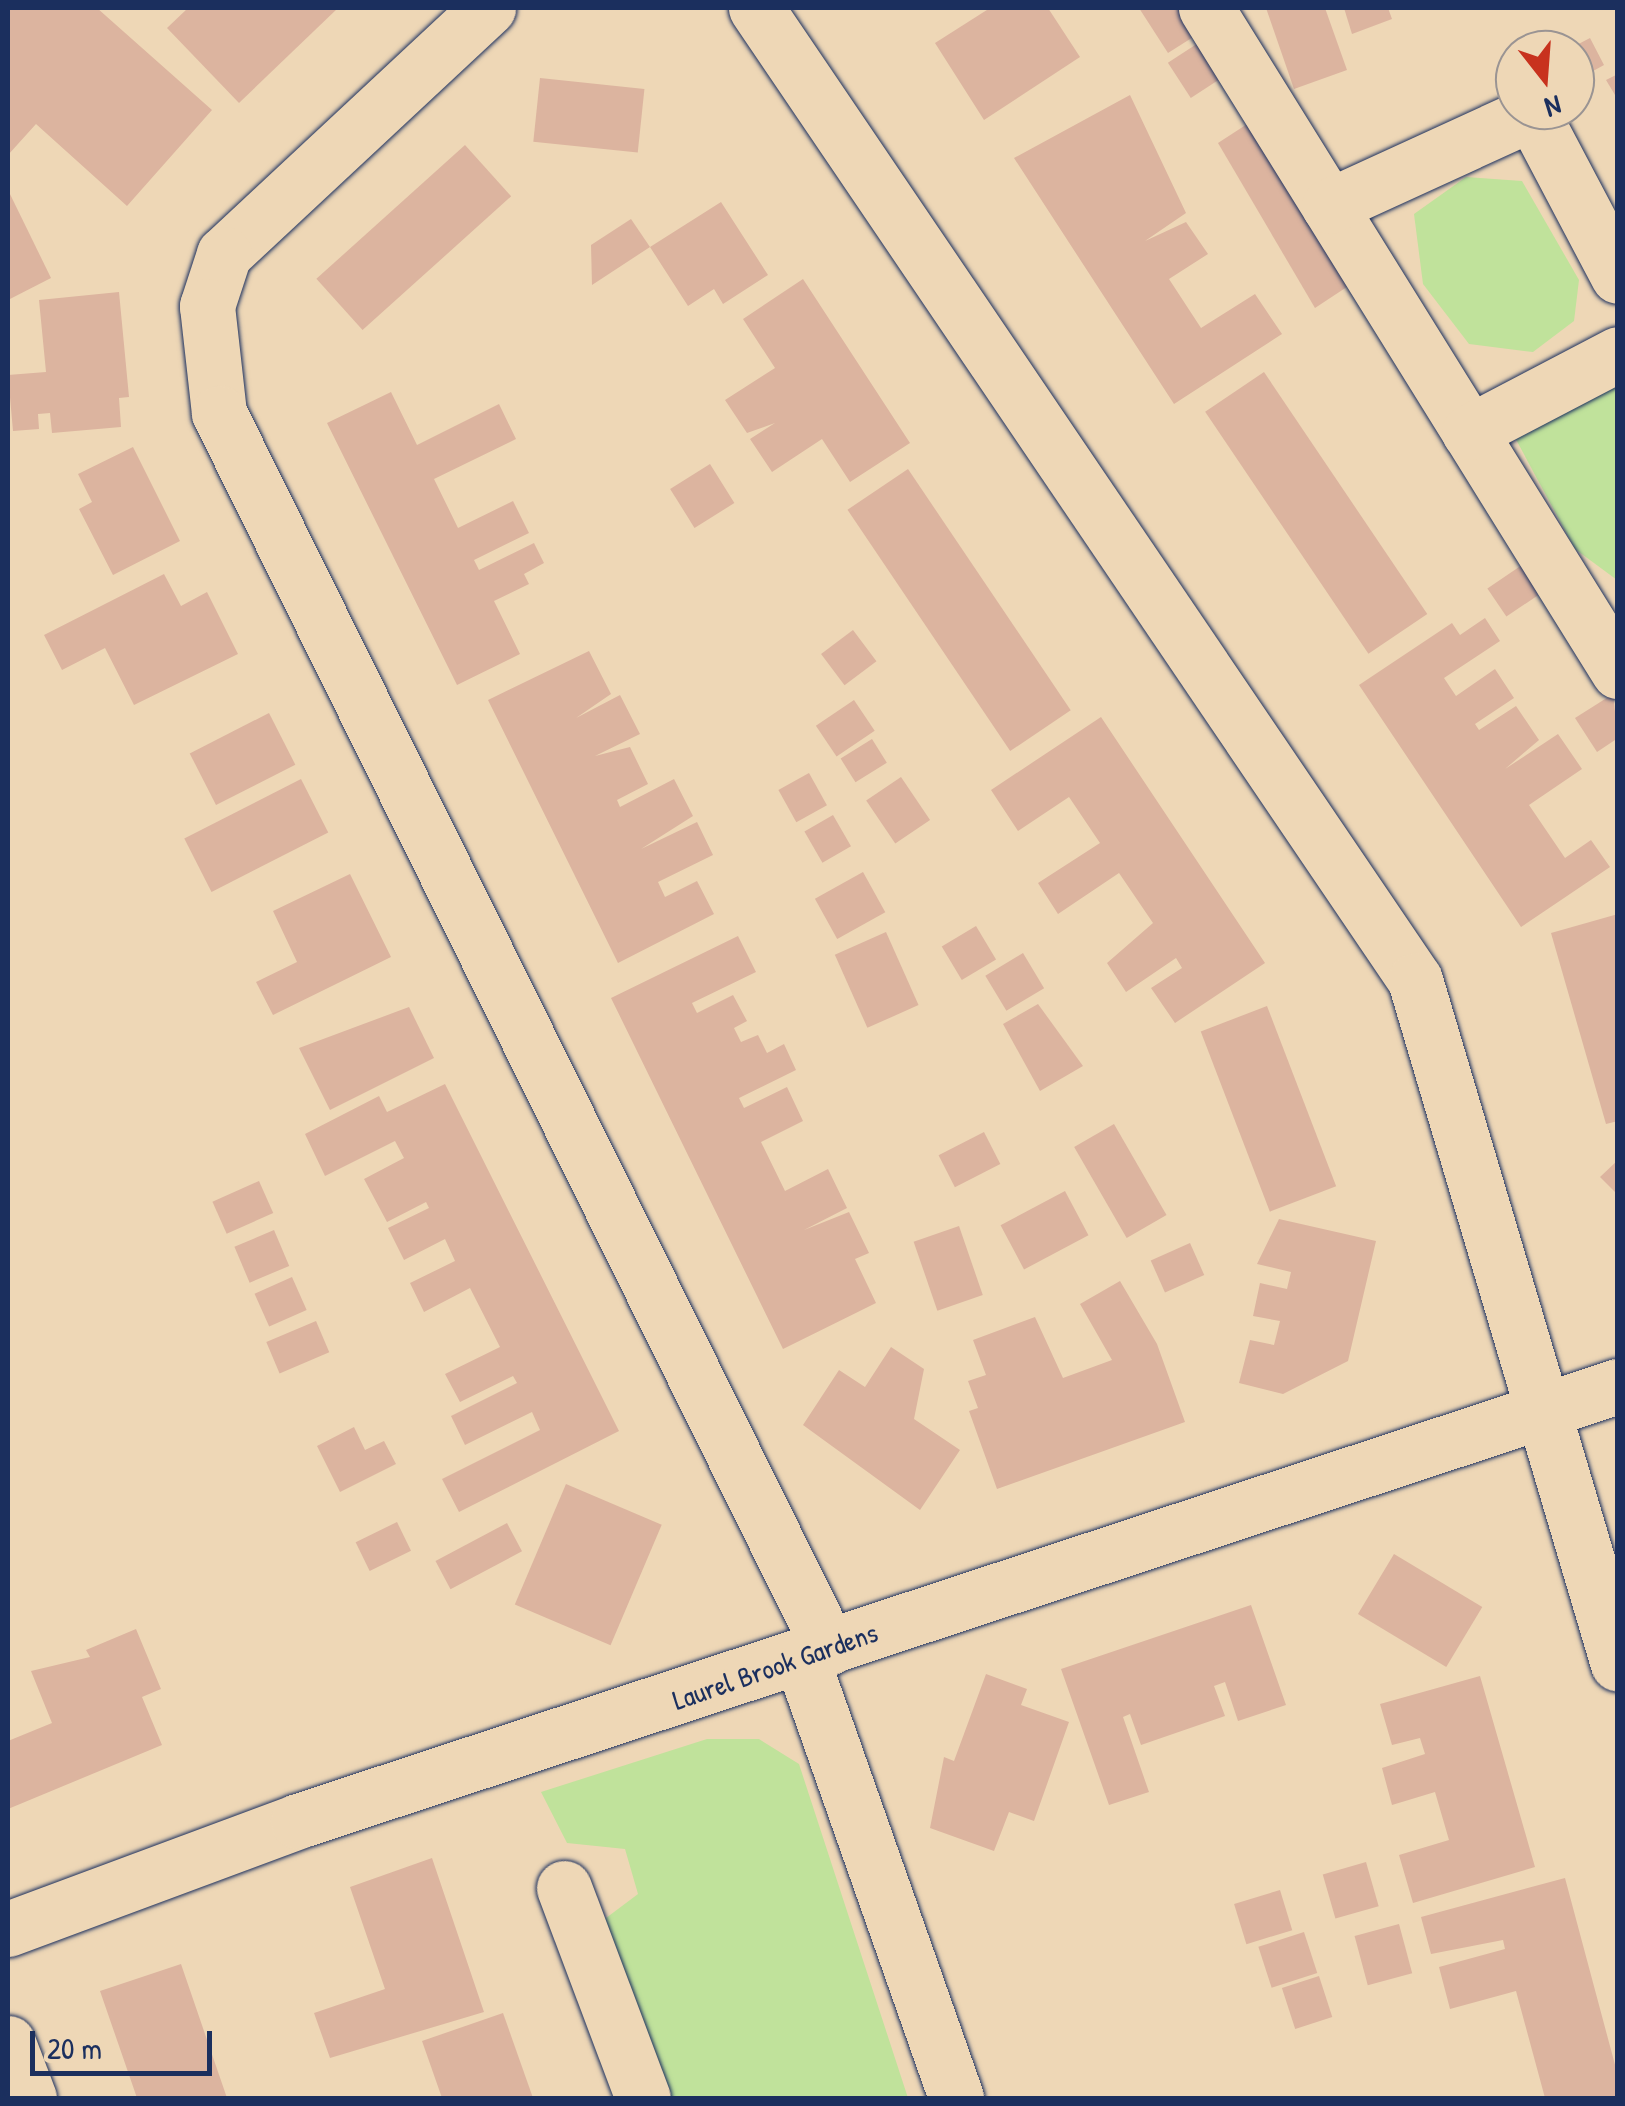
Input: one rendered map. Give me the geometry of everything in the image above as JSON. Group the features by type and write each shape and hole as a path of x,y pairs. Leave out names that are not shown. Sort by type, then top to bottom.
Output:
{"street":[{"path":"488,8 224,254 207,306 219,413 815,1652 956,2098"},
{"path":"756,8 1415,980 1618,1664"},
{"path":"1206,8 1469,432 1612,649"},
{"path":"1329,206 1532,113 1618,276"},
{"path":"1469,432 1618,354"},
{"name":"Laurel Brook Gardens","path":"8,1929 298,1821 1618,1386"},
{"path":"564,1888 642,2098"},
{"path":"8,2043 29,2098"}],"green space":[{"path":"1466,177 1522,181 1579,280 1574,321 1533,352 1469,344 1423,284 1414,214"},
{"path":"1617,370 1617,580 1575,549 1506,421"},
{"path":"707,1739 759,1739 799,1764 908,2098 670,2098 598,1924 638,1894 625,1849 567,1843 541,1792"}],"building":[{"path":"8,8 97,8 212,110 127,206 36,124 8,155"},
{"path":"188,8 338,8 239,103 167,28"},
{"path":"990,8 1048,8 1080,57 984,120 935,43"},
{"path":"1139,8 1196,8 1209,27 1168,53"},
{"path":"1266,8 1325,8 1347,70 1294,89"},
{"path":"1344,8 1388,8 1392,19 1352,34"},
{"path":"1209,36 1232,71 1191,98 1168,63"},
{"path":"1595,48 1604,65 1595,70"},
{"path":"1618,74 1618,100 1606,80"},
{"path":"540,78 644,89 638,153 533,142"},
{"path":"1130,95 1186,213 1145,241 1186,222 1208,254 1169,279 1201,328 1255,294 1282,334 1174,404 1014,158"},
{"path":"1258,117 1362,277 1315,308 1218,143"},
{"path":"465,145 511,196 363,330 316,279"},
{"path":"8,190 51,278 8,300"},
{"path":"721,202 768,275 723,304 714,289 688,306 650,247"},
{"path":"631,219 650,247 592,285 591,245"},
{"path":"803,279 910,443 850,482 822,439 772,472 750,439 775,423 747,433 725,400 775,368 743,319"},
{"path":"119,292 129,397 119,398 121,427 52,433 50,413 38,414 39,429 13,431 8,375 46,372 39,300"},
{"path":"1264,372 1427,614 1368,654 1205,412"},
{"path":"391,392 417,445 499,404 516,439 434,479 458,528 513,501 529,533 474,560 479,570 534,543 544,563 524,574 529,584 494,601 520,654 457,685 327,423"},
{"path":"133,447 180,541 113,575 79,509 92,502 78,474"},
{"path":"710,464 734,503 695,528 670,489"},
{"path":"908,469 1071,710 1010,751 847,510"},
{"path":"1528,561 1547,589 1506,617 1487,588"},
{"path":"164,574 181,606 207,592 238,654 134,705 105,648 62,670 44,635"},
{"path":"1485,618 1500,641 1444,678 1456,696 1495,669 1514,698 1475,724 1479,730 1516,706 1539,740 1505,769 1558,734 1582,769 1529,805 1565,858 1591,840 1610,867 1521,927 1359,685 1452,623 1460,635"},
{"path":"853,630 876,661 845,685 821,654"},
{"path":"589,651 611,694 576,718 620,695 640,734 595,756 630,747 648,784 617,800 620,807 674,779 693,816 641,849 697,822 713,855 658,882 665,897 697,881 714,914 618,963 488,700"},
{"path":"1613,694 1618,738 1597,752 1575,718"},
{"path":"854,700 875,731 837,756 816,726"},
{"path":"269,713 295,765 216,805 190,753"},
{"path":"1101,717 1265,963 1175,1023 1151,988 1182,968 1176,958 1126,992 1107,963 1153,923 1119,873 1058,914 1038,883 1100,843 1069,797 1018,831 991,790"},
{"path":"872,739 887,763 855,782 841,759"},
{"path":"809,773 827,805 796,822 778,790"},
{"path":"901,777 930,820 895,844 866,800"},
{"path":"301,779 328,832 212,892 184,838"},
{"path":"833,815 851,846 822,863 804,832"},
{"path":"863,872 885,912 837,939 815,899"},
{"path":"350,874 391,957 273,1015 256,982 297,962 273,911"},
{"path":"1618,914 1618,1121 1606,1124 1551,933"},
{"path":"976,926 996,959 962,980 942,947"},
{"path":"886,932 919,1005 867,1028 835,955"},
{"path":"738,936 756,972 692,1003 697,1013 733,995 747,1021 734,1028 741,1042 758,1035 767,1053 784,1044 796,1070 739,1098 744,1108 787,1087 803,1121 761,1142 785,1191 828,1169 847,1208 804,1230 849,1212 869,1253 855,1259 876,1303 783,1349 611,998"},
{"path":"1023,953 1044,988 1006,1011 985,976"},
{"path":"1038,1004 1083,1066 1040,1091 1003,1024"},
{"path":"1267,1006 1336,1186 1270,1212 1201,1031"},
{"path":"409,1007 434,1058 330,1110 299,1048"},
{"path":"445,1084 619,1431 459,1512 442,1479 540,1430 532,1412 465,1445 451,1416 517,1383 513,1376 460,1402 445,1374 500,1347 470,1288 424,1312 410,1283 455,1261 445,1239 404,1260 388,1228 429,1208 426,1202 387,1222 364,1179 404,1158 395,1141 325,1176 305,1134 379,1096 387,1112"},
{"path":"1114,1124 1166,1215 1127,1238 1074,1147"},
{"path":"984,1132 1000,1164 955,1187 939,1155"},
{"path":"1618,1160 1618,1195 1600,1177"},
{"path":"259,1181 273,1213 227,1234 212,1202"},
{"path":"1065,1191 1088,1235 1024,1269 1001,1225"},
{"path":"1279,1219 1376,1241 1348,1361 1283,1394 1239,1383 1250,1340 1274,1345 1280,1321 1253,1316 1260,1283 1287,1289 1291,1272 1257,1264"},
{"path":"959,1226 983,1295 937,1311 914,1242"},
{"path":"274,1230 289,1266 250,1283 234,1247"},
{"path":"1190,1243 1204,1275 1165,1292 1151,1260"},
{"path":"292,1277 307,1310 269,1327 255,1294"},
{"path":"1120,1281 1157,1344 1185,1422 997,1489 969,1411 978,1408 968,1381 986,1375 973,1340 1035,1317 1063,1378 1112,1360 1080,1304"},
{"path":"316,1321 329,1352 280,1373 266,1342"},
{"path":"891,1347 924,1369 914,1419 960,1450 920,1510 803,1425 839,1370 865,1387"},
{"path":"354,1427 365,1450 384,1441 396,1464 340,1492 317,1446"},
{"path":"566,1484 662,1525 611,1645 515,1605"},
{"path":"397,1522 411,1551 370,1571 356,1542"},
{"path":"507,1523 522,1551 451,1589 435,1561"},
{"path":"1394,1554 1482,1607 1446,1667 1358,1614"},
{"path":"1251,1605 1286,1705 1238,1721 1225,1682 1214,1686 1225,1716 1141,1745 1130,1714 1123,1717 1149,1792 1109,1805 1061,1669"},
{"path":"136,1629 161,1689 142,1697 162,1745 8,1809 8,1741 52,1723 31,1671 90,1657 86,1650"},
{"path":"986,1674 1027,1689 1021,1705 1069,1722 1034,1821 1009,1812 994,1851 930,1828 944,1757 954,1761"},
{"path":"1480,1676 1535,1867 1413,1903 1399,1855 1449,1840 1435,1792 1392,1805 1382,1768 1425,1754 1420,1738 1392,1745 1380,1704"},
{"path":"432,1858 484,2012 330,2058 314,2013 385,1989 350,1887"},
{"path":"1366,1862 1379,1906 1335,1919 1323,1874"},
{"path":"1565,1878 1618,2076 1618,2098 1545,2098 1516,1991 1450,2009 1439,1967 1505,1949 1503,1940 1431,1954 1421,1917"},
{"path":"1280,1890 1292,1930 1246,1944 1234,1904"},
{"path":"1399,1924 1412,1973 1368,1985 1355,1936"},
{"path":"1304,1932 1317,1973 1272,1988 1258,1947"},
{"path":"181,1964 227,2098 137,2098 100,1991"},
{"path":"1319,1976 1332,2017 1295,2029 1282,1988"},
{"path":"503,2013 533,2098 442,2098 422,2041"}]}
